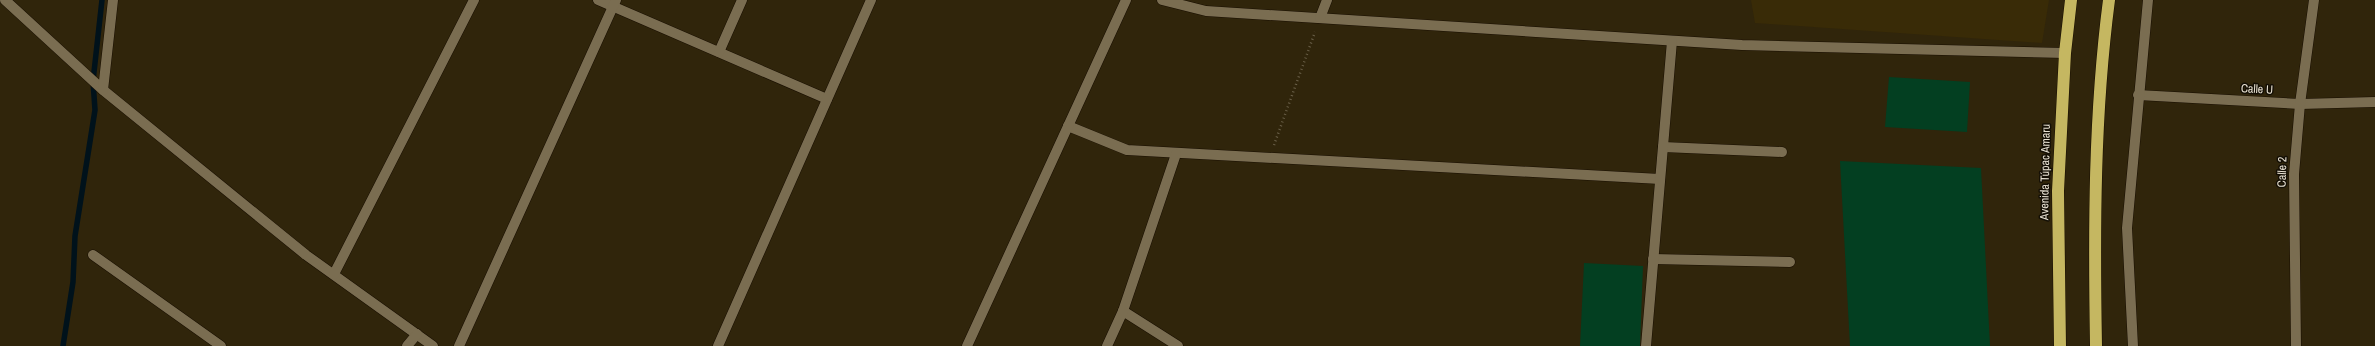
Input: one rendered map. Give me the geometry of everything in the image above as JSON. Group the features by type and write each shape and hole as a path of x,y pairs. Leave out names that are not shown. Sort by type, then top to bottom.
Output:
{"highway":[{"name":"Avenida Túpac Amaru","path":"2060,346 2058,191 2065,53 2071,0"},
{"path":"2096,346 2095,185 2102,53 2109,0"}],"street":[{"path":"5,0 103,90 306,255 433,346"},
{"path":"103,90 113,0"},
{"path":"334,274 474,0"},
{"path":"598,0 615,3 719,52 827,99"},
{"path":"719,52 742,0"},
{"path":"718,346 871,0"},
{"path":"967,346 1126,0"},
{"path":"1162,0 1206,11 1672,41 1742,45 2065,53"},
{"path":"1320,18 1327,0"},
{"path":"2133,346 2127,228 2138,95 2148,0"},
{"name":"Calle 2","path":"2296,346 2294,174 2300,104 2314,0"},
{"path":"459,346 615,3"},
{"path":"1646,346 1672,41"},
{"name":"Calle U","path":"2138,95 2300,104 2375,102"},
{"path":"1068,126 1127,150 1176,154 1660,179"},
{"path":"1663,147 1782,152"},
{"path":"1107,346 1123,311 1176,154"},
{"path":"93,255 221,346"},
{"path":"1653,259 1790,262"},
{"path":"1123,311 1178,346"},
{"path":"407,346 416,334"}],"path":[{"path":"1269,159 1320,18"}],"shaded area":[{"path":"1751,0 2049,0 2042,43 1755,23"}],"green space":[{"path":"1889,77 1970,82 1967,132 1885,127"},
{"path":"1840,161 1981,168 1990,346 1850,346"},
{"path":"1584,263 1643,266 1640,346 1580,346"}],"waterway":[{"path":"63,346 73,282 75,236 95,110 93,81 102,0"}]}
